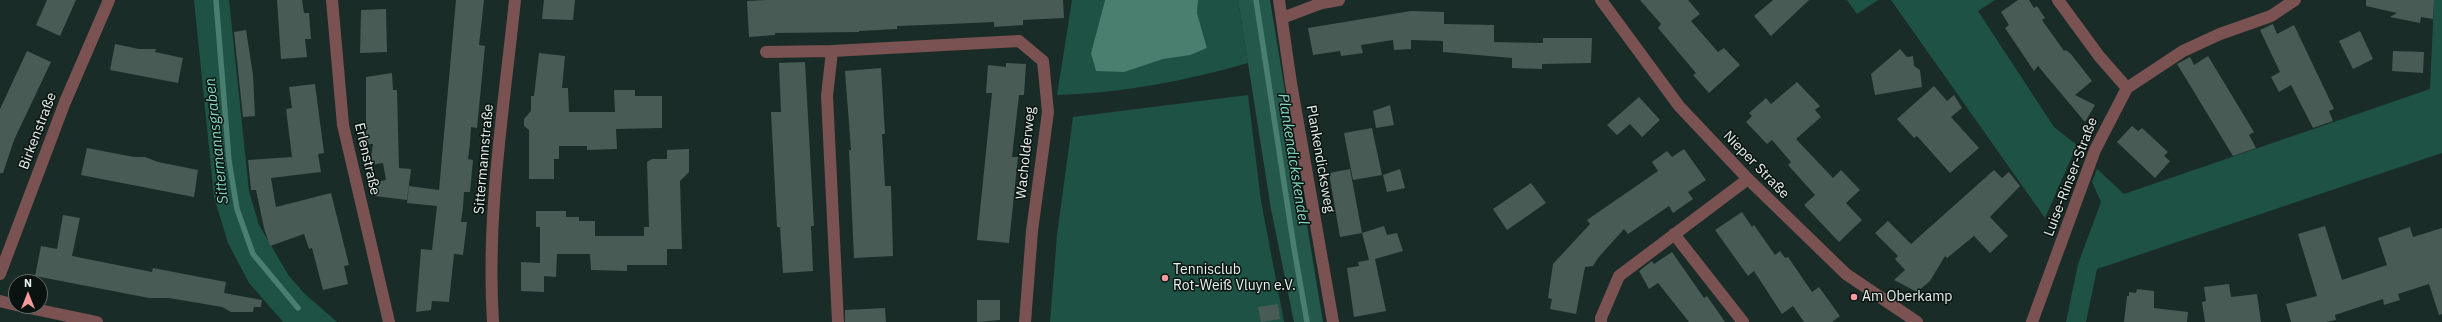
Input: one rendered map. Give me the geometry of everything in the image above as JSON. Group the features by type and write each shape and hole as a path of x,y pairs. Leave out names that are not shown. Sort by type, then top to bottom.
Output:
{"street":[{"name":"Birkenstraße","path":"0,274 65,102 108,0"},
{"name":"Erlenstraße","path":"332,0 343,125 389,322"},
{"name":"Sittermannstraße","path":"493,322 491,285 494,195 515,0"},
{"name":"Plankendicksweg","path":"1280,0 1291,83 1333,322"},
{"path":"1282,18 1322,3 1339,0"},
{"name":"Nieper Straße","path":"1601,0 1679,106 1748,179 1846,274 1917,322"},
{"path":"2058,0 2099,56 2127,88"},
{"name":"Luise-Rinser-Straße","path":"2032,322 2095,150 2127,88 2183,50 2216,36 2272,16 2295,0"},
{"name":"Wacholderweg","path":"766,52 1019,41 1044,61 1048,112 1032,231 1025,322"},
{"path":"832,50 827,96 838,322"},
{"path":"1602,322 1601,318 1618,276 1748,179"},
{"path":"1674,234 1743,322"},
{"path":"48,312 97,322"}],"shaded area":[{"path":"194,0 229,0 249,191 259,225 289,276 305,294 337,322 283,322 249,283 228,243 214,197"},
{"path":"1072,0 1105,0 1091,53 1164,58 1193,53 1207,48 1197,13 1198,0 1238,0 1248,63 1177,81 1154,85 1106,92 1057,95"},
{"path":"1105,0 1198,0 1197,13 1207,48 1190,55 1163,59 1124,72 1096,71 1091,53"},
{"path":"1238,0 1270,0 1323,322 1294,322 1271,209"},
{"path":"1847,0 1878,0 1857,14"},
{"path":"1891,0 1995,0 1978,11 2054,127 2077,145 2045,218"},
{"path":"2434,0 2442,0 2442,153 2097,269 2086,322 2066,322 2078,264 2101,202 2092,182 2097,169 2124,194 2430,89"},
{"path":"1248,95 1261,201 1284,322 1050,322 1057,235 1073,117"}],"building":[{"path":"47,0 76,0 60,36 36,25"},
{"path":"277,0 302,0 304,13 309,13 311,39 305,39 307,57 281,59"},
{"path":"456,0 484,0 479,45 485,46 477,128 471,127 468,159 473,160 470,192 464,192 461,222 467,222 463,255 454,254 449,302 432,301 431,310 416,312 421,249 432,250 437,206 407,203 409,186 439,190"},
{"path":"544,0 575,0 573,20 542,19"},
{"path":"1063,0 1064,18 1023,20 1023,25 994,27 994,22 897,26 897,29 859,32 775,33 775,35 749,37 747,1"},
{"path":"1640,0 1688,0 1700,14 1691,21 1718,52 1724,48 1740,65 1709,93 1693,75 1696,73 1658,28 1661,24"},
{"path":"1773,0 1809,0 1771,36 1754,16"},
{"path":"2018,0 2029,0 2034,8 2037,6 2045,18 2042,20 2064,51 2066,50 2071,54 2092,81 2075,95 2095,105 2085,122 2038,66 2034,71 2005,28 2009,25 2001,12"},
{"path":"2366,0 2434,0 2433,19 2421,17 2420,23 2390,17 2397,13 2366,6"},
{"path":"386,9 387,52 360,53 361,10"},
{"path":"1411,11 1444,12 1444,24 1494,25 1494,42 1543,43 1543,38 1592,38 1591,63 1542,64 1542,69 1512,68 1512,58 1443,52 1443,41 1411,40 1411,49 1394,50 1393,40 1361,45 1363,53 1341,56 1340,51 1313,55 1308,28"},
{"path":"2273,24 2277,34 2294,25 2334,109 2329,111 2333,121 2313,128 2291,85 2279,92 2271,77 2280,72 2260,30"},
{"path":"246,30 253,75 255,116 243,117 234,32"},
{"path":"2360,31 2373,59 2353,69 2339,41"},
{"path":"115,44 139,49 156,49 155,52 183,58 178,83 110,70"},
{"path":"1900,49 1907,57 1913,56 1914,66 1920,70 1922,87 1875,95 1871,74"},
{"path":"27,51 51,62 14,140 3,173 0,173 0,109"},
{"path":"2393,51 2424,52 2423,73 2392,71"},
{"path":"539,53 565,56 562,88 568,88 569,112 615,112 614,90 635,90 635,96 662,96 662,128 616,129 617,149 587,150 587,146 559,146 559,159 554,159 554,179 529,179 529,130 524,126 524,119 531,111 531,96 534,96"},
{"path":"2208,56 2254,132 2249,135 2256,148 2233,156 2177,64 2190,57 2194,65"},
{"path":"805,62 814,226 811,226 813,271 783,273 780,227 777,227 771,112 781,112 779,63"},
{"path":"1006,63 1026,64 1024,95 1019,95 1012,157 1018,157 1009,243 977,240 992,93 986,93 988,65 1006,67"},
{"path":"881,68 885,134 882,134 885,186 891,186 893,256 854,258 849,150 851,150 845,71"},
{"path":"392,73 393,90 397,90 399,168 411,169 407,200 375,196 376,182 386,180 383,163 370,165 373,144 366,144 366,77"},
{"path":"1797,82 1820,106 1815,110 1821,117 1796,139 1833,178 1841,170 1860,190 1846,203 1862,220 1839,242 1804,205 1815,195 1788,165 1791,162 1772,140 1767,144 1746,122 1752,116 1749,113 1766,98 1771,104"},
{"path":"315,84 324,153 318,154 321,172 271,178 276,207 331,193 349,265 344,266 348,284 323,290 312,248 309,249 304,234 270,246 264,228 256,190 251,190 248,160 292,157 286,109 292,108 289,87"},
{"path":"1934,86 1947,101 1954,95 1962,108 1951,117 1979,148 1950,173 1917,136 1914,138 1897,119"},
{"path":"1639,97 1660,120 1642,137 1630,124 1617,135 1607,125"},
{"path":"1390,105 1394,125 1376,128 1373,111"},
{"path":"2132,126 2138,131 2142,128 2168,152 2164,156 2170,161 2155,178 2117,142"},
{"path":"1372,128 1382,175 1353,180 1344,133"},
{"path":"87,148 134,157 145,157 158,162 198,170 194,197 81,175"},
{"path":"689,149 689,172 680,181 682,249 667,249 667,265 627,265 627,271 591,270 590,254 557,254 556,277 544,276 544,292 521,291 521,262 540,263 540,227 536,227 536,211 566,211 566,217 579,217 579,221 595,221 595,236 644,236 644,227 649,227 647,162 652,159 667,159 667,150"},
{"path":"1684,149 1706,180 1688,192 1693,199 1673,213 1669,206 1628,234 1624,229 1598,258 1593,266 1585,267 1576,314 1550,309 1552,299 1548,298 1553,264 1590,224 1587,220 1658,171 1652,162 1667,151 1672,157"},
{"path":"1350,169 1362,233 1340,237 1329,173"},
{"path":"1400,169 1405,188 1387,192 1383,175"},
{"path":"1994,170 2002,178 2009,172 2020,186 1990,217 2008,236 1990,253 1974,236 1947,258 1945,256 1930,281 1917,292 1894,280 1905,270 1895,259 1898,256 1875,233 1888,221 1911,244"},
{"path":"1531,183 1546,203 1507,230 1493,209"},
{"path":"1742,212 1752,227 1754,225 1775,255 1780,251 1785,258 1788,257 1812,292 1819,287 1840,316 1832,322 1804,322 1793,306 1782,314 1754,271 1748,276 1715,230"},
{"path":"63,215 80,218 72,256 152,272 153,268 226,282 224,293 262,300 261,307 254,307 253,312 231,312 222,307 169,298 149,298 48,279 48,274 35,274 41,246 57,249"},
{"path":"1384,226 1387,235 1397,233 1403,251 1375,259 1386,311 1354,317 1347,268 1359,266 1358,262 1369,260 1362,233"},
{"path":"2325,226 2342,280 2387,265 2378,238 2410,227 2413,237 2442,228 2442,314 2439,315 2429,284 2398,294 2400,300 2384,305 2383,299 2335,315 2336,320 2326,322 2291,322 2286,304 2317,296 2298,234"},
{"path":"1672,252 1704,298 1707,296 1725,322 1689,322 1658,283 1649,289 1639,271 1652,261 1654,264"},
{"path":"2229,284 2231,297 2257,294 2261,322 2205,322 2202,302 2206,301 2204,287"},
{"path":"2137,289 2154,291 2154,308 2188,312 2187,322 2124,322 2127,296 2129,296 2129,292 2136,293"},
{"path":"977,300 1000,300 1000,320 977,322"},
{"path":"1278,304 1280,319 1261,322 1258,307"},
{"path":"885,308 886,322 845,322 845,310"}],"waterway":[{"name":"Sittermannsgraben","path":"216,0 229,161 237,209 253,254 298,308"},
{"name":"Plankendickskendel","path":"1256,0 1294,248 1307,322"}],"place":[{"name":"Tennisclub Rot-Weiß Vluyn e.V.","path":"1165,278"},
{"name":"Am Oberkamp","path":"1854,297"}]}
